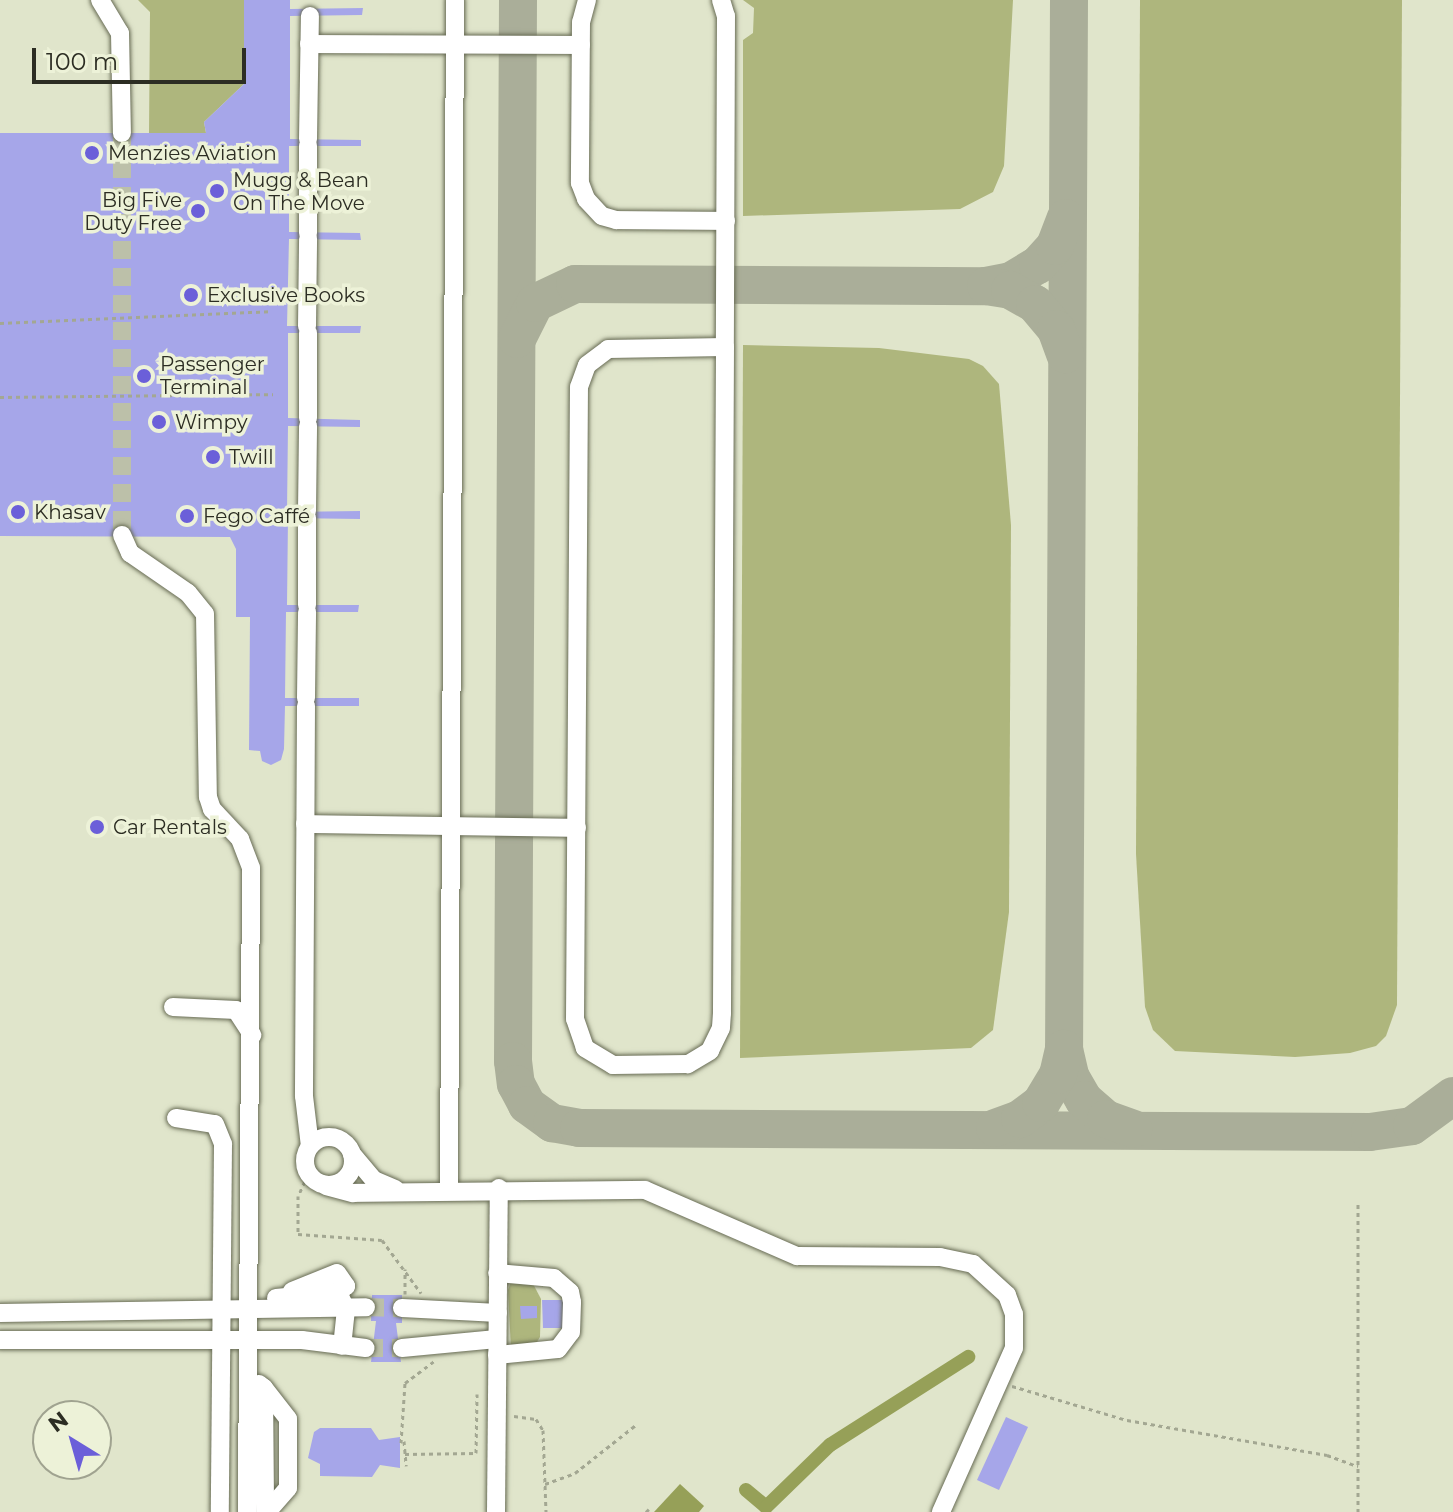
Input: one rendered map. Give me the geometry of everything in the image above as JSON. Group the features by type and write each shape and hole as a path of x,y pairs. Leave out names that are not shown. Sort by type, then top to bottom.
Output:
{"street":[{"path":"100,0 120,33 122,133"},
{"path":"449,1189 455,0"},
{"path":"587,0 581,45 580,183 590,205 616,220 726,221"},
{"path":"721,0 726,16 726,221 722,1013 717,1041 700,1060 673,1065 613,1065 594,1057 580,1040 575,1019 583,370 593,357 615,347 725,347"},
{"path":"310,9 304,1096 310,1146 305,1160 308,1174 326,1186 353,1193 499,1188 645,1190 797,1256 940,1257 973,1264 1000,1286 1014,1314 1014,1348 941,1512"},
{"path":"309,44 581,45"},
{"path":"122,535 130,553 188,593 205,614 208,797 212,809 240,839 251,868 252,1036 264,1305 251,1341 266,1512"},
{"path":"305,824 577,828"},
{"path":"173,1007 236,1010 252,1036"},
{"path":"176,1118 207,1121 222,1134 220,1512"},
{"path":"310,1146 318,1139 339,1139 374,1180 397,1190"},
{"path":"326,1186 348,1177 352,1154"},
{"path":"496,1512 499,1188"},
{"path":"264,1305 337,1273 346,1286 342,1301 342,1346"},
{"path":"402,1348 558,1349 571,1332 570,1292 554,1278 497,1273"},
{"path":"0,1313 222,1310 342,1301 366,1307"},
{"path":"0,1305 46,1313"},
{"path":"402,1308 498,1313"},
{"path":"0,1340 251,1341 365,1348"},
{"path":"247,1512 257,1383"}],"path":[{"path":"0,323 270,311"},
{"path":"0,397 273,394"},
{"path":"308,1174 298,1196 298,1234 382,1240 426,1300"},
{"path":"1358,1203 1358,1512"},
{"path":"1001,1382 1127,1420 1327,1455 1358,1466"},
{"path":"405,1454 476,1453 477,1394"},
{"path":"514,1416 536,1419 543,1430 546,1512"},
{"path":"545,1484 575,1473 637,1424"},
{"path":"404,1441 406,1466"}],"shaded area":[{"path":"138,0 244,0 244,84 204,122 206,133 149,134 150,12"},
{"path":"743,0 1013,0 1004,166 993,192 960,209 743,216 743,40 753,33 754,8"},
{"path":"1140,0 1402,0 1397,1005 1386,1036 1376,1046 1350,1053 1295,1057 1175,1051 1153,1030 1145,1007 1136,854"},
{"path":"743,345 879,348 969,359 983,366 999,384 1011,525 1009,912 993,1030 971,1048 740,1058"},
{"path":"530,1278 541,1299 540,1337 535,1345 511,1349 508,1290 512,1279"},
{"path":"680,1484 704,1506 699,1512 654,1512"}],"building":[{"name":"Passenger Terminal","path":"244,0 290,0 290,9 363,8 362,15 290,16 290,139 361,140 361,146 289,146 289,232 360,233 361,240 289,239 287,326 361,326 360,333 288,333 288,418 360,420 360,427 288,426 287,512 360,511 360,519 288,518 287,605 359,605 358,612 286,612 285,698 359,698 359,706 285,706 284,749 281,760 271,765 262,761 260,751 249,750 250,617 236,617 236,549 230,537 0,536 0,133 206,133 204,122 244,84"},
{"path":"372,1295 402,1295 402,1323 396,1323 401,1362 371,1362 376,1321 371,1321"},
{"path":"542,1300 568,1300 568,1328 543,1328"},
{"path":"520,1306 537,1306 537,1318 521,1319"},
{"path":"1006,1417 1028,1427 999,1490 977,1480"},
{"path":"320,1428 371,1428 379,1440 400,1437 400,1468 380,1465 372,1477 320,1476 320,1464 308,1458 314,1432"}],"waterway":[{"path":"746,1490 766,1507 830,1445 968,1357"}],"taxiway":[{"path":"518,0 513,1061 516,1084 527,1105 552,1123 579,1128 1370,1132 1412,1126 1453,1096"},
{"path":"1069,0 1064,1049 1070,1076 1084,1100 1106,1119 1133,1129"},
{"path":"986,286 1011,281 1038,265 1055,246 1066,218"},
{"path":"517,339 535,303 575,284 986,286 1010,290 1035,304 1056,329 1065,354"},
{"path":"995,1128 1020,1119 1041,1103 1058,1075 1064,1049"}],"tunnel":[{"path":"122,133 122,535"},
{"path":"366,1307 402,1308"},
{"path":"365,1348 402,1348"}],"place":[{"name":"Menzies Aviation","path":"92,153"},
{"name":"Mugg & Bean On The Move","path":"217,191"},
{"name":"Big Five Duty Free","path":"198,211"},
{"name":"Exclusive Books","path":"191,295"},
{"name":"Passenger Terminal","path":"144,376"},
{"name":"Wimpy","path":"159,422"},
{"name":"Twill","path":"213,457"},
{"name":"Khasav","path":"18,512"},
{"name":"Fego Caffé","path":"187,516"},
{"name":"Car Rentals","path":"97,827"}]}
